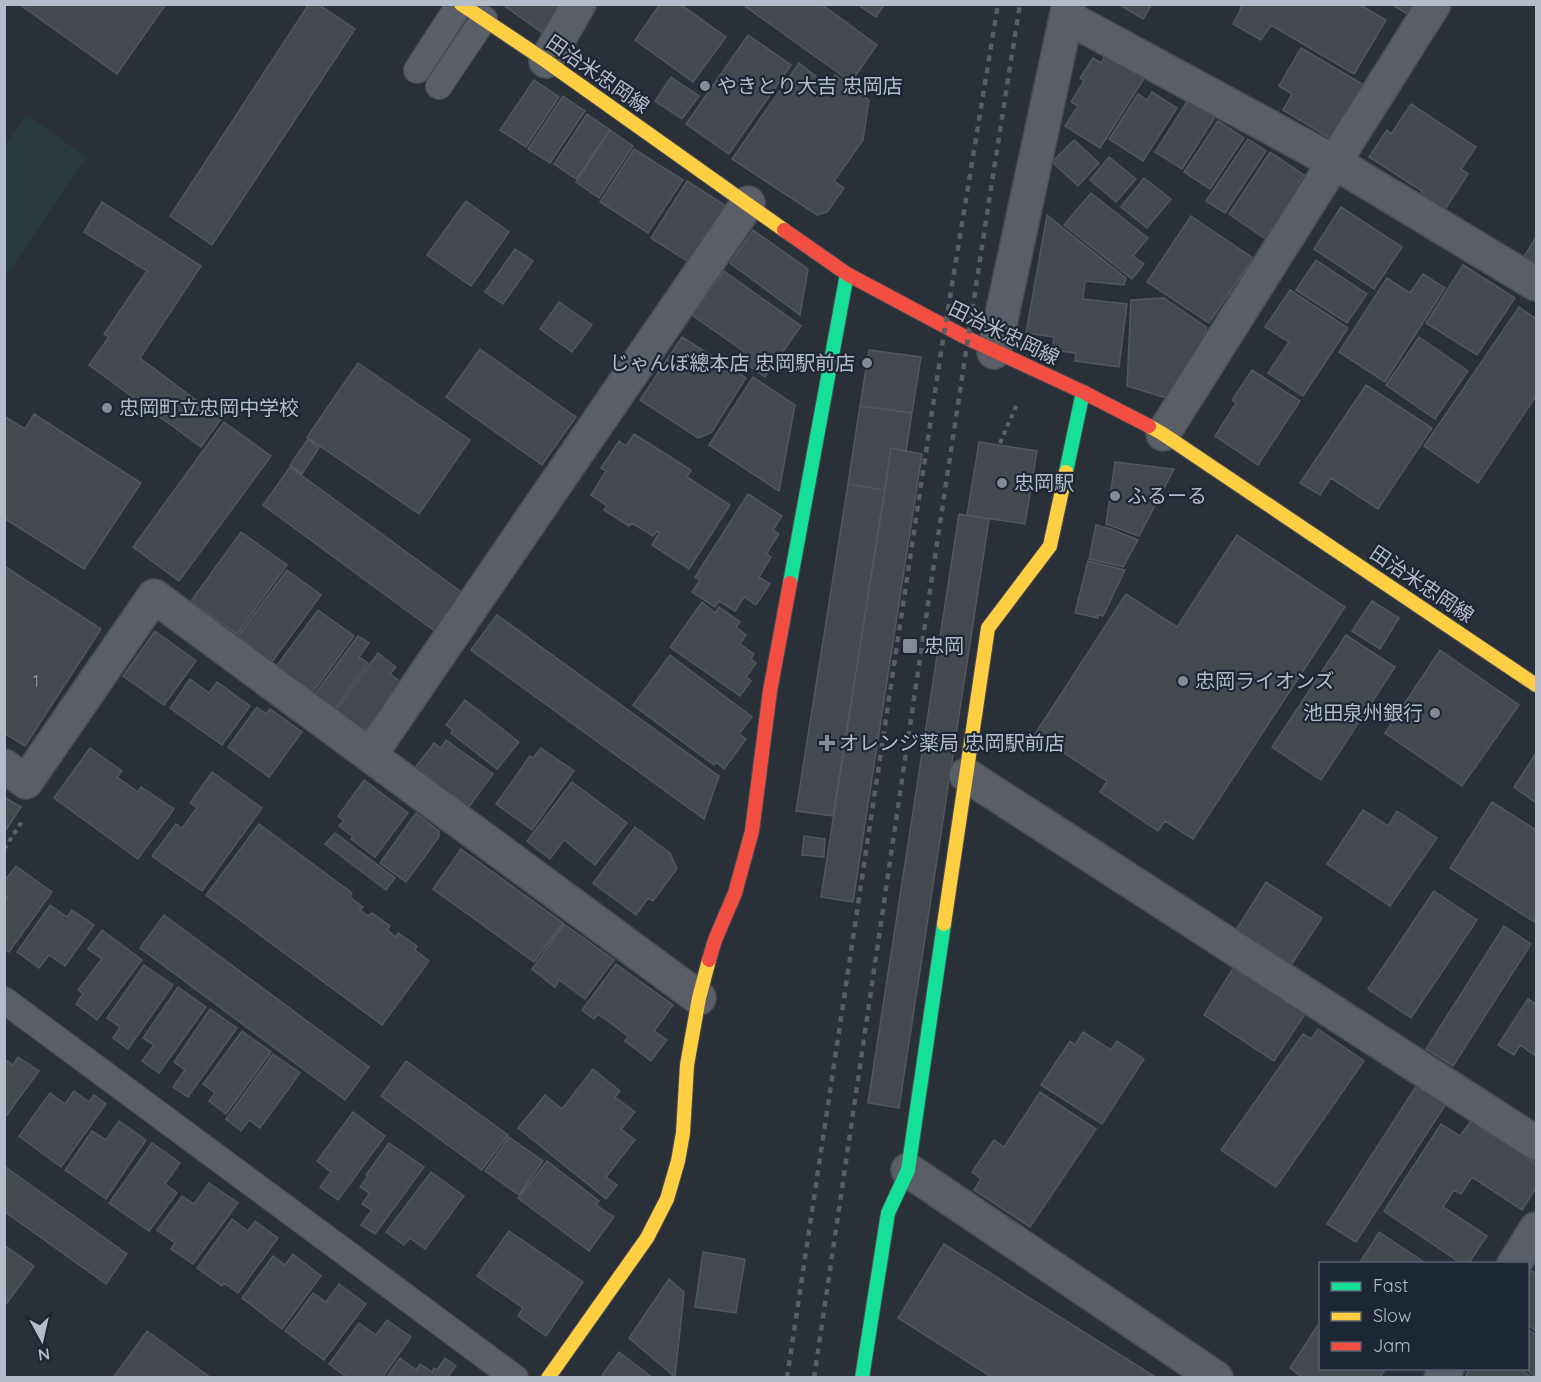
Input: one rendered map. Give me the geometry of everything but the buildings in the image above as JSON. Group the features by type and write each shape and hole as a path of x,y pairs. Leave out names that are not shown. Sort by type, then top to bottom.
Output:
{"street":[{"name":"田治米忠岡線","path":"461,4 546,61 847,274 994,352 1083,392 1163,434 1536,685"},
{"path":"546,61 579,4"},
{"path":"1163,434 1434,4"},
{"path":"994,352 1068,11 1334,162 1536,284"},
{"path":"370,755 748,203"},
{"path":"548,1377 647,1238 667,1199 678,1161 683,1132 687,1065 699,998 715,940 735,893 752,831 770,692 847,274"},
{"path":"862,1377 888,1213 908,1170 988,628 1050,546 1083,392"},
{"path":"4,766 26,782 154,596 699,998"},
{"path":"966,776 1536,1143"},
{"path":"908,1170 1216,1377"},
{"path":"1515,1262 1536,1229"}],"lane":[{"path":"417,70 461,4"},
{"path":"439,86 483,19"},
{"path":"4,1000 514,1377"}],"path":[{"path":"1000,443 1017,402"}],"green space":[{"path":"26,115 87,157 5,277 5,145"}],"railway":[{"path":"787,1378 941,352 998,4"},
{"path":"814,1378 1020,4"}],"traffic: fast":[{"path":"790,583 847,274"},
{"path":"1066,472 1083,392"},
{"path":"862,1378 888,1213 908,1170 944,924"}],"traffic: slow":[{"path":"461,4 546,61 784,230"},
{"path":"1149,426 1536,685"},
{"path":"944,924 988,628 1050,546 1066,472"},
{"path":"548,1378 647,1238 667,1199 683,1133 687,1065 699,998 709,960"}],"traffic: jam":[{"path":"784,230 847,274 967,338 1083,392 1149,426"},
{"path":"709,960 735,893 752,831 770,691 790,583"}],"place":[{"name":"やきとり大吉 忠岡店","path":"705,86"},
{"name":"じゃんぼ總本店 忠岡駅前店","path":"867,363"},
{"name":"忠岡町立忠岡中学校","path":"107,408"},
{"name":"忠岡駅","path":"1002,483"},
{"name":"ふるーる","path":"1115,496"},
{"name":"忠岡","path":"910,646"},
{"name":"忠岡ライオンズ","path":"1183,681"},
{"name":"池田泉州銀行","path":"1435,713"},
{"name":"オレンジ薬局 忠岡駅前店","path":"827,743"}]}
